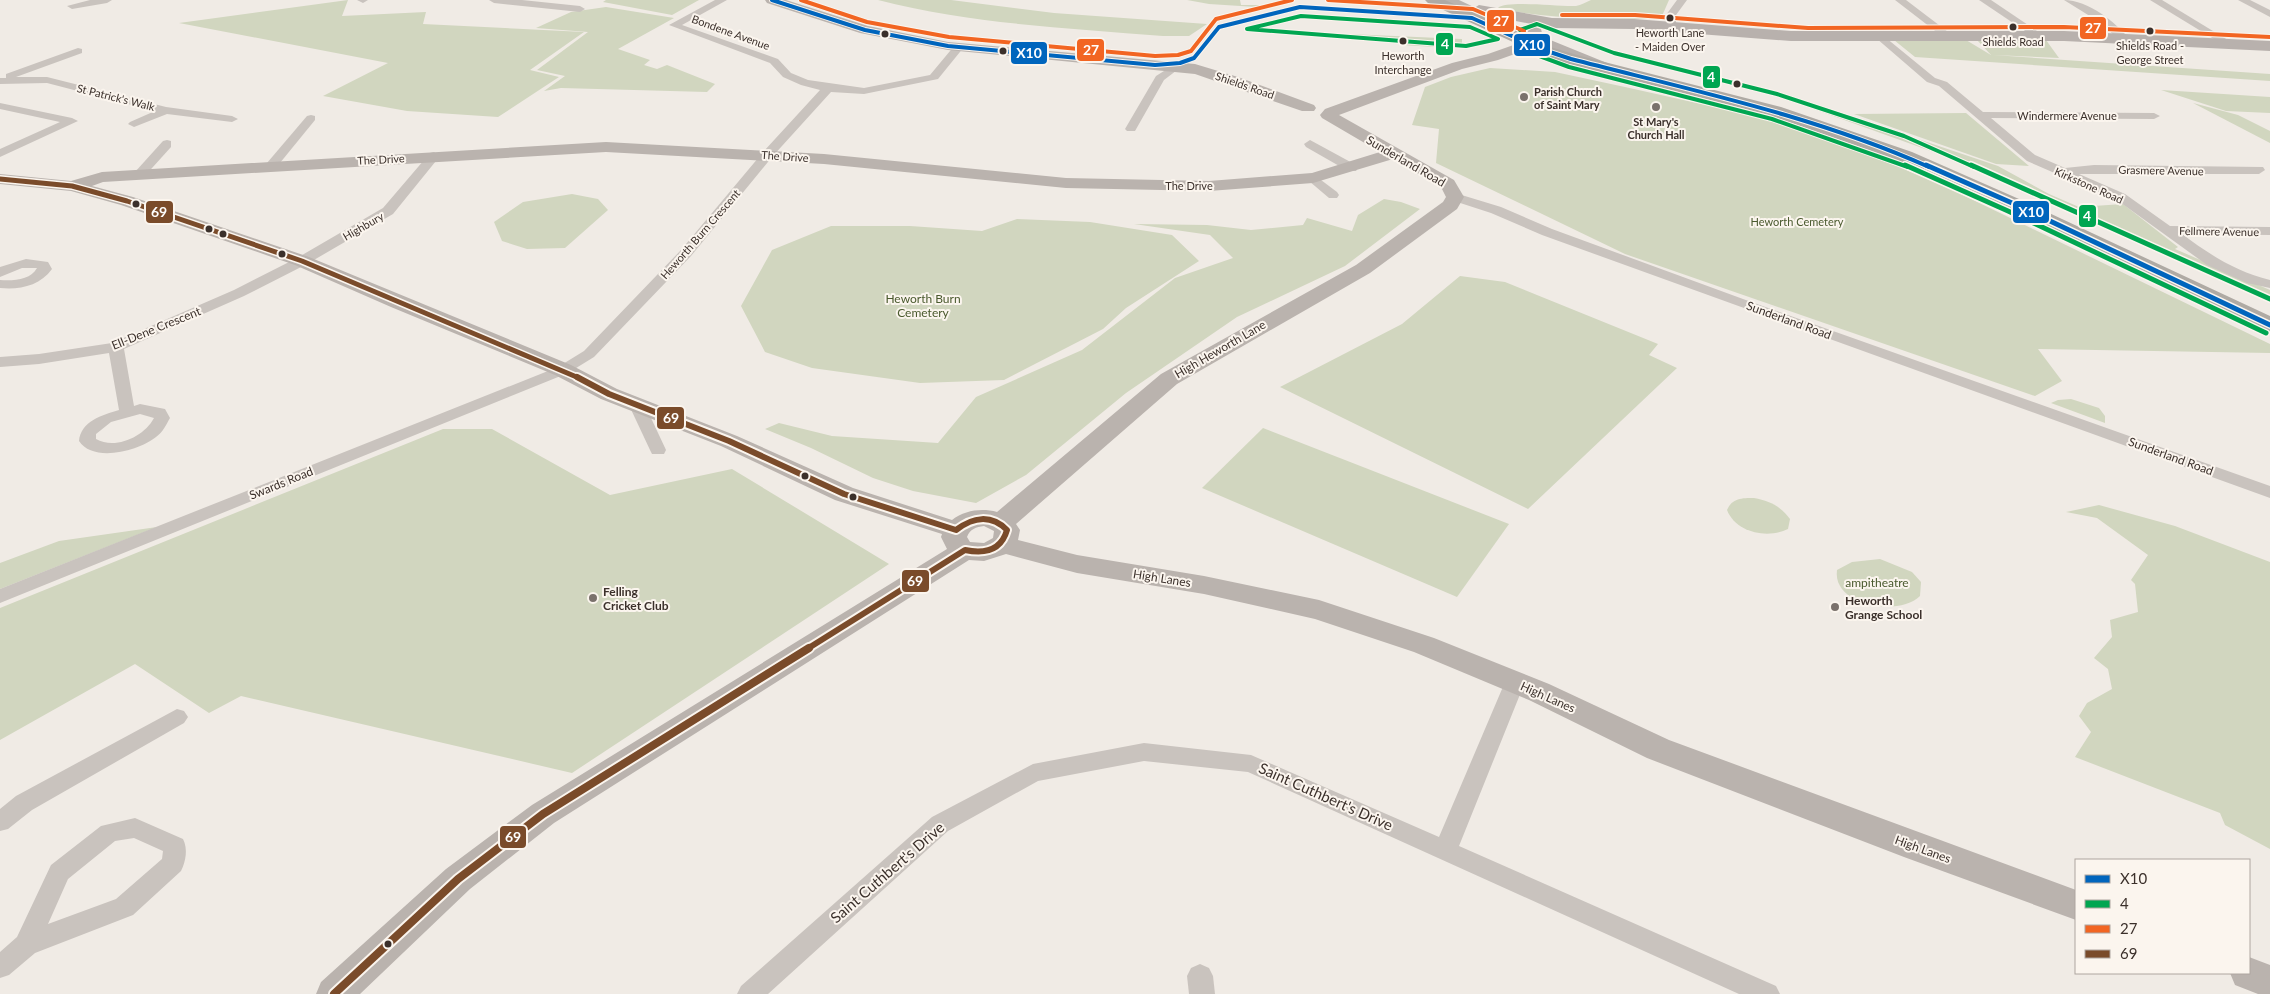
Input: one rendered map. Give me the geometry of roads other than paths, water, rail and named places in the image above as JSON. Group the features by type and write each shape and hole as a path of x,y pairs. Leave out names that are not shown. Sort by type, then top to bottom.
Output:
{"highway":[{"path":"1433,0 1494,28 1611,61 1775,102 1901,144 2128,243 2270,309"},
{"path":"1453,0 1479,10 1574,60 1607,74 1656,85 1696,90"},
{"path":"1574,60 1775,111 1906,156 2003,199 2270,325"}],"main road":[{"path":"1479,10 1534,21 1562,24 1612,23 1808,37 2038,36 2270,46"},
{"path":"1534,39 1562,24"},
{"path":"1534,39 1580,28 1611,26 1671,28"},
{"path":"1534,39 1601,67"}],"street":[{"path":"72,6 107,0"},
{"path":"494,0 580,9"},
{"name":"Bondene Avenue","path":"722,0 674,25 774,61 788,75 806,83 828,88"},
{"path":"772,0 865,30 959,46 1155,65 1180,64"},
{"path":"1453,0 1457,5 1534,39"},
{"path":"1671,28 1671,15 1682,0"},
{"path":"1900,0 1947,36"},
{"path":"1984,0 2038,36"},
{"path":"2069,0 2104,21 2125,40"},
{"path":"2155,0 2231,45"},
{"path":"2243,0 2270,14"},
{"path":"1483,53 1494,28"},
{"name":"Kirkstone Road","path":"1880,36 1931,80 1943,84 2031,158 2045,166 2064,172 2120,197 2212,262 2252,280 2270,284"},
{"path":"1457,66 1510,52 1534,39"},
{"path":"1323,110 1383,94 1457,66 1483,53 1534,39"},
{"path":"828,88 864,91 916,82 934,76 959,46"},
{"path":"0,80 78,51"},
{"path":"1510,52 1574,60"},
{"path":"1131,129 1160,78 1180,64"},
{"name":"Shields Road","path":"1180,64 1244,83 1323,110"},
{"name":"St Patrick's Walk","path":"0,80 47,80 166,110 232,119"},
{"name":"Heworth Burn Crescent","path":"563,370 590,354 686,253 768,154 828,88"},
{"path":"0,106 72,121 0,152"},
{"path":"134,124 166,110"},
{"name":"Sunderland Road","path":"1323,110 1392,154 1448,184 1455,198 1496,210 1547,232 2270,492"},
{"name":"Windermere Avenue","path":"1980,115 2154,116"},
{"path":"271,166 311,118"},
{"path":"139,175 167,144"},
{"path":"1310,144 1352,168"},
{"name":"The Drive","path":"72,186 102,177 606,147 768,154 1066,183 1209,186 1312,178 1352,168 1392,154"},
{"name":"Highbury","path":"302,261 388,211 434,156"},
{"name":"Grasmere Avenue","path":"2064,172 2094,169 2259,170"},
{"name":"The Drive","path":"106,195 148,179 174,173"},
{"path":"1312,178 1333,195"},
{"path":"3,181 72,186 106,195 302,261 415,310 563,370 609,394 636,403 729,442 844,494 960,540 985,552 1002,534"},
{"name":"High Heworth Lane","path":"1002,534 1169,379 1363,269 1451,205 1455,198"},
{"name":"Fellmere Avenue","path":"2169,230 2270,231"},
{"name":"Ell-Dene Crescent","path":"0,362 39,359 116,347 239,293 302,261"},
{"path":"0,273 14,266 32,263 43,265 45,269 37,277 24,282 0,284"},
{"path":"116,347 127,411"},
{"name":"Swards Road","path":"0,596 563,370"},
{"path":"636,403 658,450"},
{"name":"High Lanes","path":"1002,534 1077,564 1204,585 1318,610 1424,645 1515,682 1658,749 1916,847 2075,905"},
{"path":"334,994 458,879 544,814 960,540"},
{"path":"1446,849 1515,682"},
{"path":"0,822 24,803 177,717"},
{"name":"Saint Cuthbert's Drive","path":"750,994 940,824 1033,773 1144,752 1251,764 1446,849 1767,994"},
{"path":"0,967 26,945 124,907 173,864 176,846 135,828 110,833 59,872 26,945"}],"place":[{"name":"Heworth Lane - Maiden Over","path":"1670,18"},
{"name":"Shields Road","path":"2013,27"},
{"name":"Shields Road - George Street","path":"2150,31"},
{"name":"Heworth Interchange","path":"1403,41"},
{"name":"Parish Church of Saint Mary","path":"1524,97"},
{"name":"St Mary's Church Hall","path":"1656,107"},
{"name":"Felling Cricket Club","path":"593,598"},
{"name":"Heworth Grange School","path":"1835,607"}],"park label":[{"name":"Heworth Cemetery","path":"1797,221"},
{"name":"Heworth Burn Cemetery","path":"923,305"},
{"name":"ampitheatre","path":"1877,582"}]}
